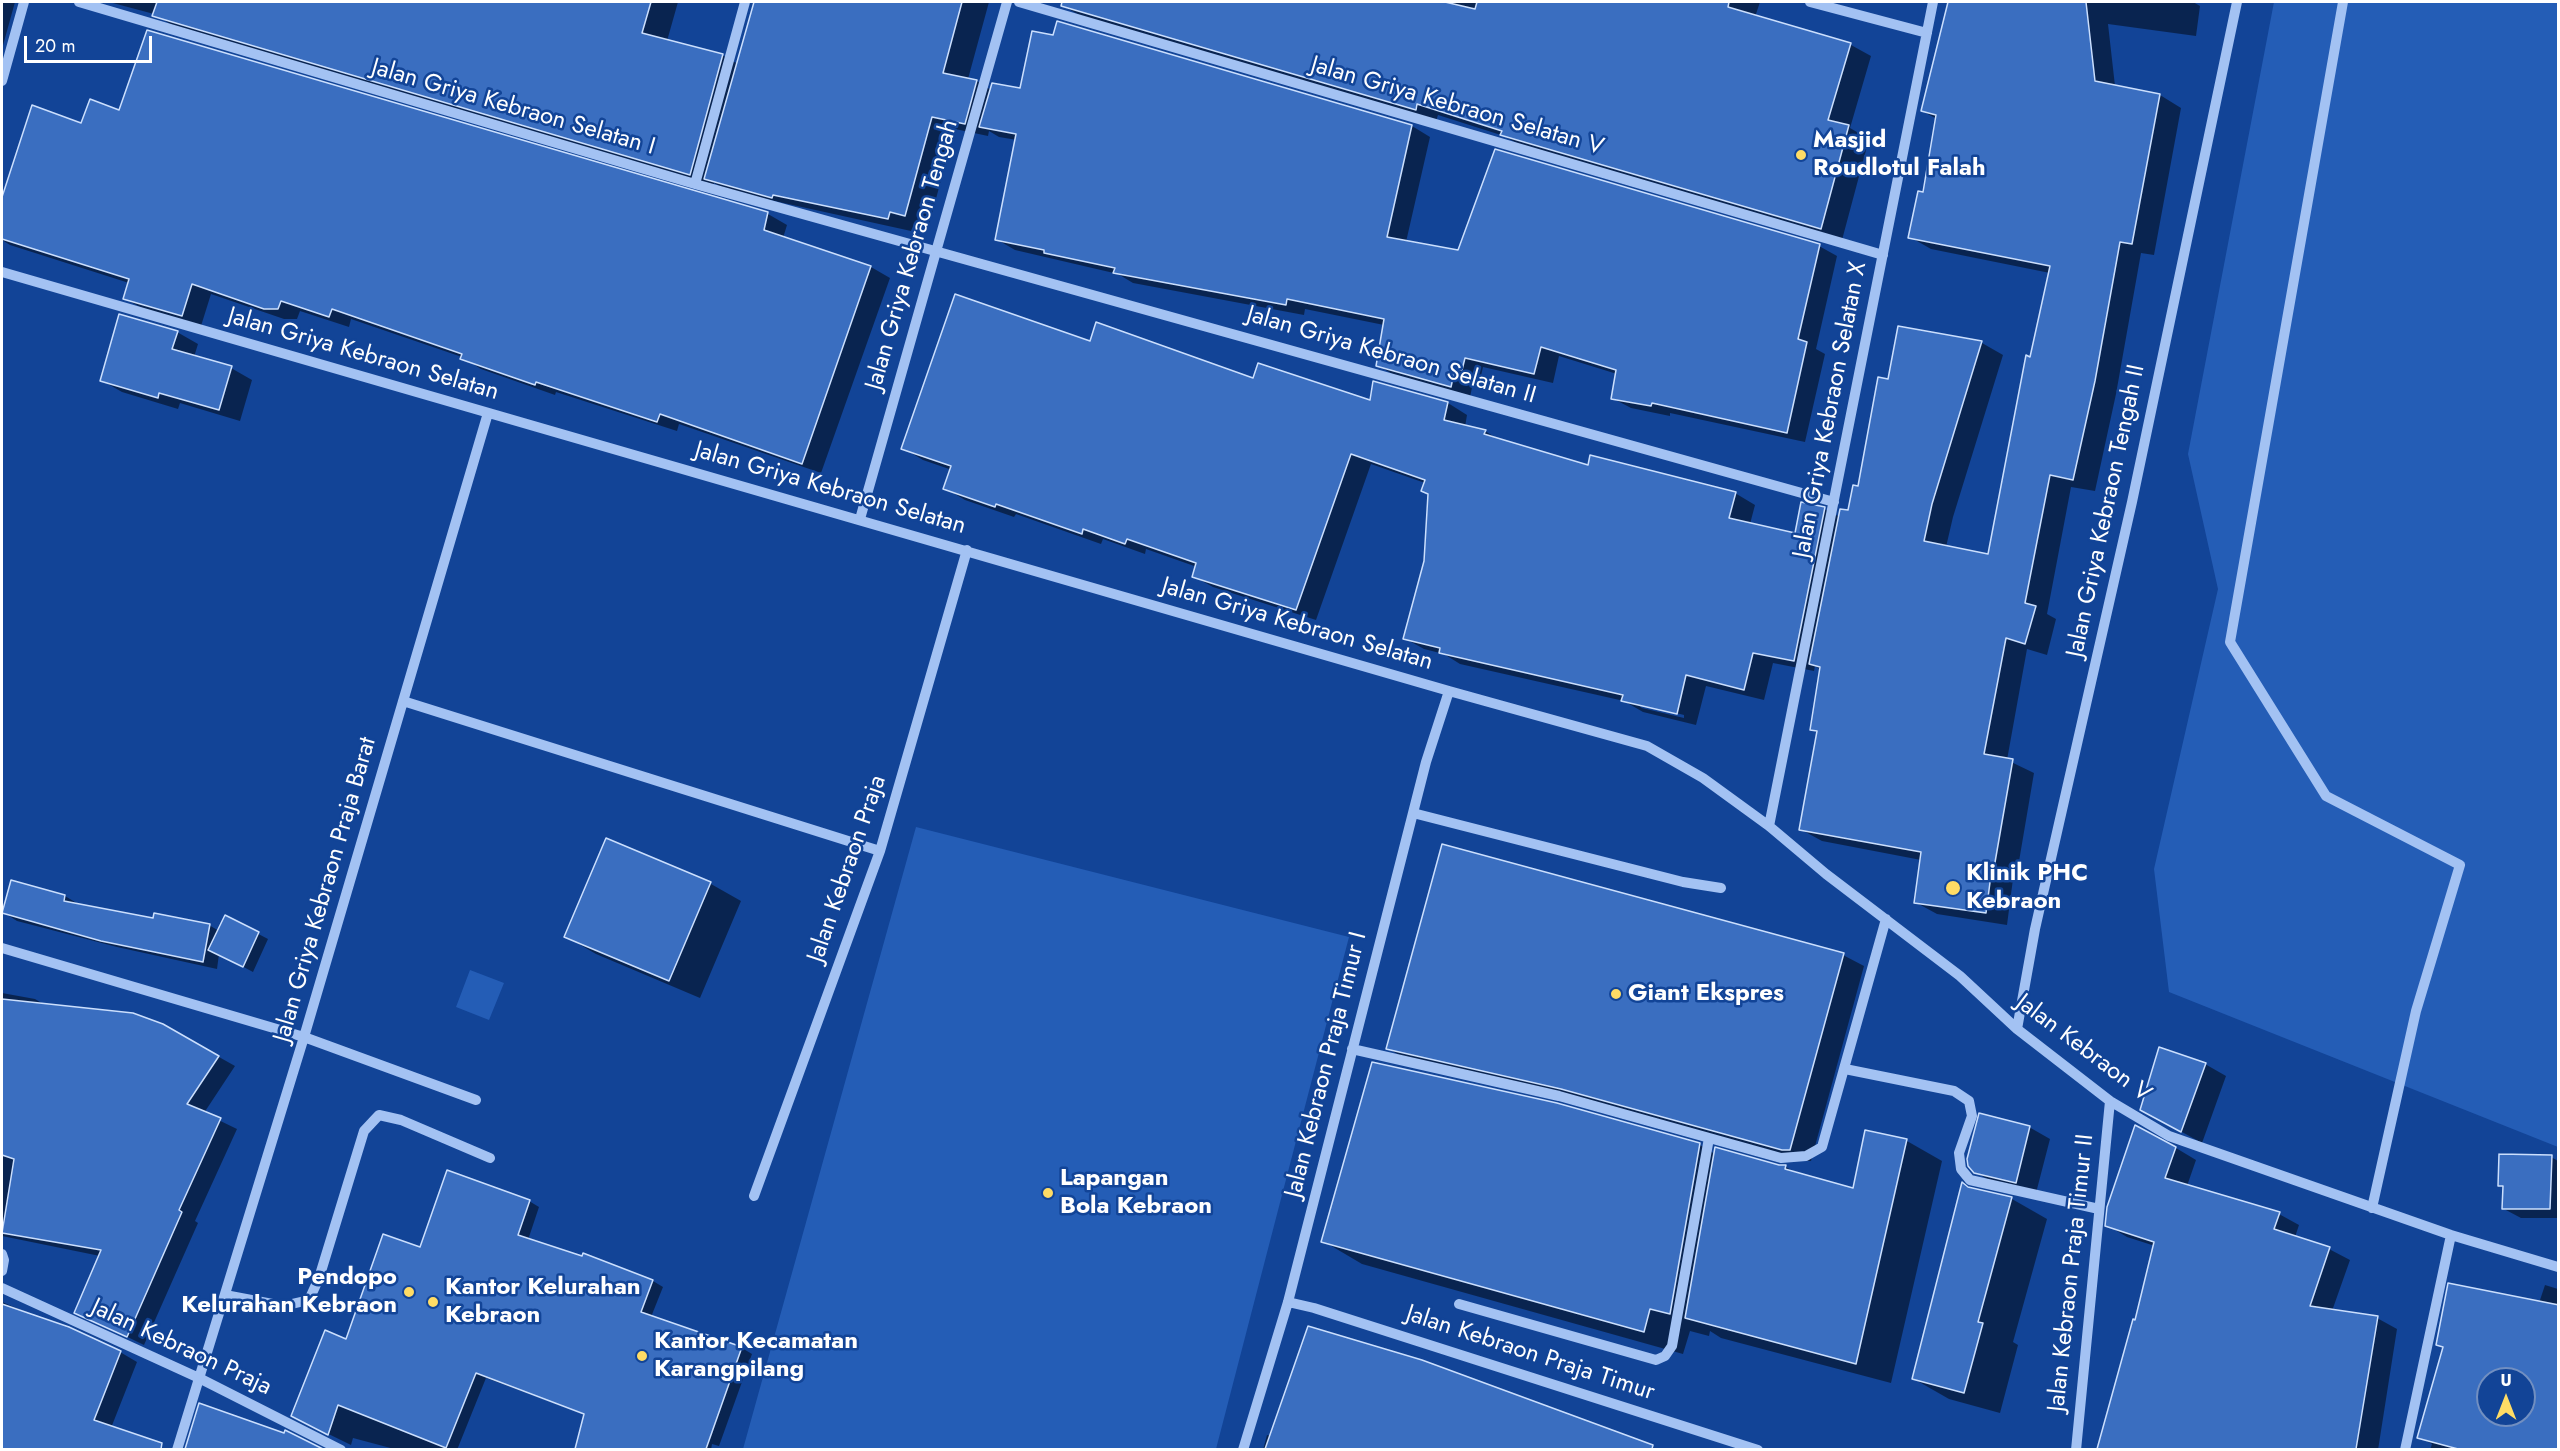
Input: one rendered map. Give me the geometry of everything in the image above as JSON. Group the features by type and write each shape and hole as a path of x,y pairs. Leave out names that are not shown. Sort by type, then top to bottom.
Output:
{"street":[{"path":"2,81 24,2"},
{"name":"Jalan Griya Kebraon Selatan I","path":"79,2 695,184 936,250"},
{"path":"695,184 745,2"},
{"name":"Jalan Griya Kebraon Tengah","path":"860,519 1007,2"},
{"name":"Jalan Griya Kebraon Selatan V","path":"1019,2 1883,255"},
{"path":"1810,2 1927,33"},
{"name":"Jalan Griya Kebraon Selatan X","path":"1769,826 1933,2"},
{"name":"Jalan Griya Kebraon Tengah II","path":"2017,1029 2035,929 2132,502 2237,2"},
{"path":"2343,2 2230,642 2326,796 2460,865 2416,1011 2372,1208"},
{"name":"Jalan Griya Kebraon Selatan II","path":"936,250 1834,502"},
{"name":"Jalan Griya Kebraon Selatan","path":"2,273 1449,691 1647,746"},
{"name":"Jalan Griya Kebraon Praja Barat","path":"177,1449 304,1037 488,413"},
{"name":"Jalan Kebraon Praja","path":"754,1196 880,851 967,550"},
{"name":"Jalan Kebraon Praja Timur I","path":"1243,1449 1288,1302 1426,762 1449,691"},
{"path":"403,701 880,851"},
{"name":"Jalan Kebraon V","path":"1647,746 1703,778 1769,826 1826,874 1960,976 2017,1029 2110,1101 2169,1136 2451,1235 2559,1267"},
{"path":"1413,813 1683,882 1721,888"},
{"path":"1352,1049 1559,1096 1781,1158 1806,1156 1822,1147 1886,920"},
{"path":"2,948 304,1037 476,1100"},
{"path":"1845,1069 1954,1091 1969,1101 1972,1116 1959,1153 1961,1169 1970,1180 2099,1209"},
{"name":"Jalan Kebraon Praja Timur II","path":"2076,1449 2110,1101"},
{"path":"225,1295 283,1306 309,1300 319,1278 364,1131 379,1115 401,1120 490,1158"},
{"path":"1459,1304 1656,1360 1665,1356 1672,1346 1709,1138"},
{"path":"2405,1449 2451,1235"},
{"path":"2,1254 4,1260 2,1271"},
{"name":"Jalan Kebraon Praja","path":"2,1288 199,1378 341,1449"},
{"name":"Jalan Kebraon Praja Timur","path":"1288,1302 1314,1308 1758,1449"}],"shaded area":[{"path":"2274,2 2558,2 2558,1147 2169,992 2154,869 2218,589 2188,454"},
{"name":"Lapangan Bola Kebraon","path":"916,827 1349,937 1216,1449 743,1449"},
{"path":"470,970 504,983 489,1020 456,1007"}],"building":[{"path":"157,2 651,2 642,33 723,54 690,175 152,16"},
{"path":"754,2 962,2 943,73 977,80 965,124 932,117 905,216 890,212 888,219 773,195 772,198 704,179"},
{"path":"1062,2 1445,2 1475,9 1477,2 1729,2 1728,7 1851,43 1828,120 1849,125 1821,229 1500,135 1502,131 1417,104 1416,110 1061,6"},
{"path":"1948,2 2086,2 2095,81 2160,94 2132,244 2120,242 2095,381 2073,480 2050,475 2025,603 2036,606 2025,644 2006,638 1984,754 2013,759 1994,868 1992,867 1986,913 1914,903 1921,852 1799,830 1817,731 1810,730 1820,667 1809,664 1840,509 1848,510 1853,485 1858,486 1878,377 1888,379 1898,326 1982,341 1932,504 1924,541 1988,554 2026,355 2030,357 2050,266 1908,238 1918,191 1923,192 1936,115 1921,111"},
{"path":"1057,21 1412,125 1387,237 1458,250 1495,149 1820,244 1798,339 1807,342 1787,433 1652,403 1651,406 1611,399 1616,370 1541,347 1534,374 1465,358 1462,370 1455,369 1451,387 1376,366 1384,319 1287,299 1286,305 1113,273 1115,268 995,240 1016,134 979,127 992,83 1020,88 1032,31 1053,35"},
{"path":"147,30 768,212 764,230 871,266 802,464 660,414 657,422 536,382 535,385 460,359 462,354 332,309 329,317 281,301 278,309 264,309 192,284 182,316 123,299 129,279 2,239 2,197 32,105 81,123 90,99 119,110"},
{"path":"955,294 1090,341 1096,322 1253,378 1258,363 1370,400 1373,381 1448,402 1444,420 1486,430 1484,434 1588,465 1590,455 1736,492 1729,518 1795,533 1801,502 1825,507 1794,661 1753,653 1744,690 1686,675 1677,714 1621,701 1623,695 1439,653 1440,648 1403,639 1424,561 1428,494 1421,491 1425,480 1351,454 1296,610 1192,577 1196,563 1127,539 1125,544 1083,529 1082,534 996,504 995,507 943,489 951,466 901,449"},
{"path":"119,314 178,331 172,349 232,366 219,410 159,393 158,398 100,381"},
{"path":"606,838 711,882 669,981 564,937"},
{"name":"Giant Ekspres","path":"1442,844 1844,953 1790,1150 1782,1150 1561,1089 1386,1049"},
{"path":"11,880 65,895 64,901 153,918 154,913 210,924 203,962 101,941 2,913"},
{"path":"225,915 259,932 243,967 208,950"},
{"path":"2,999 133,1013 163,1024 219,1056 187,1104 221,1118 179,1210 182,1212 127,1337 74,1313 101,1250 2,1233 14,1159 2,1155"},
{"path":"2159,1047 2206,1063 2181,1132 2140,1110"},
{"path":"1372,1062 1557,1103 1700,1143 1670,1314 1650,1309 1644,1332 1321,1242"},
{"path":"1979,1113 2030,1126 2016,1183 1974,1173 1968,1166 1967,1159"},
{"path":"2135,1125 2176,1147 2165,1178 2280,1212 2274,1229 2330,1247 2310,1306 2378,1316 2356,1449 2097,1449 2133,1319 2135,1320 2154,1242 2105,1226 2107,1207"},
{"path":"1865,1130 1907,1139 1856,1364 1685,1318 1715,1147 1786,1165 1785,1169 1853,1188"},
{"path":"2499,1154 2552,1155 2550,1209 2502,1209 2503,1186 2498,1186"},
{"path":"447,1170 530,1200 518,1235 582,1256 583,1253 653,1280 641,1312 742,1347 706,1449 575,1449 584,1414 476,1373 446,1448 338,1405 328,1435 291,1416 325,1330 346,1339 383,1234 420,1247"},
{"path":"1962,1182 1968,1187 2012,1197 1978,1322 1983,1323 1964,1393 1912,1379"},
{"path":"2448,1283 2559,1305 2559,1449 2458,1449 2417,1438 2443,1347 2436,1345"},
{"path":"2,1304 69,1327 121,1351 94,1420 162,1443 161,1449 2,1449"},
{"path":"1308,1326 1422,1360 1653,1445 1652,1449 1265,1449"},
{"path":"199,1403 284,1433 285,1430 323,1449 185,1449"}],"place":[{"name":"Masjid Roudlotul Falah","path":"1801,155"},
{"name":"Klinik PHC Kebraon","path":"1953,888"},
{"name":"Giant Ekspres","path":"1616,994"},
{"name":"Lapangan Bola Kebraon","path":"1048,1193"},
{"name":"Pendopo Kelurahan Kebraon","path":"409,1292"},
{"name":"Kantor Kelurahan Kebraon","path":"433,1302"},
{"name":"Kantor Kecamatan Karangpilang","path":"642,1356"}]}
